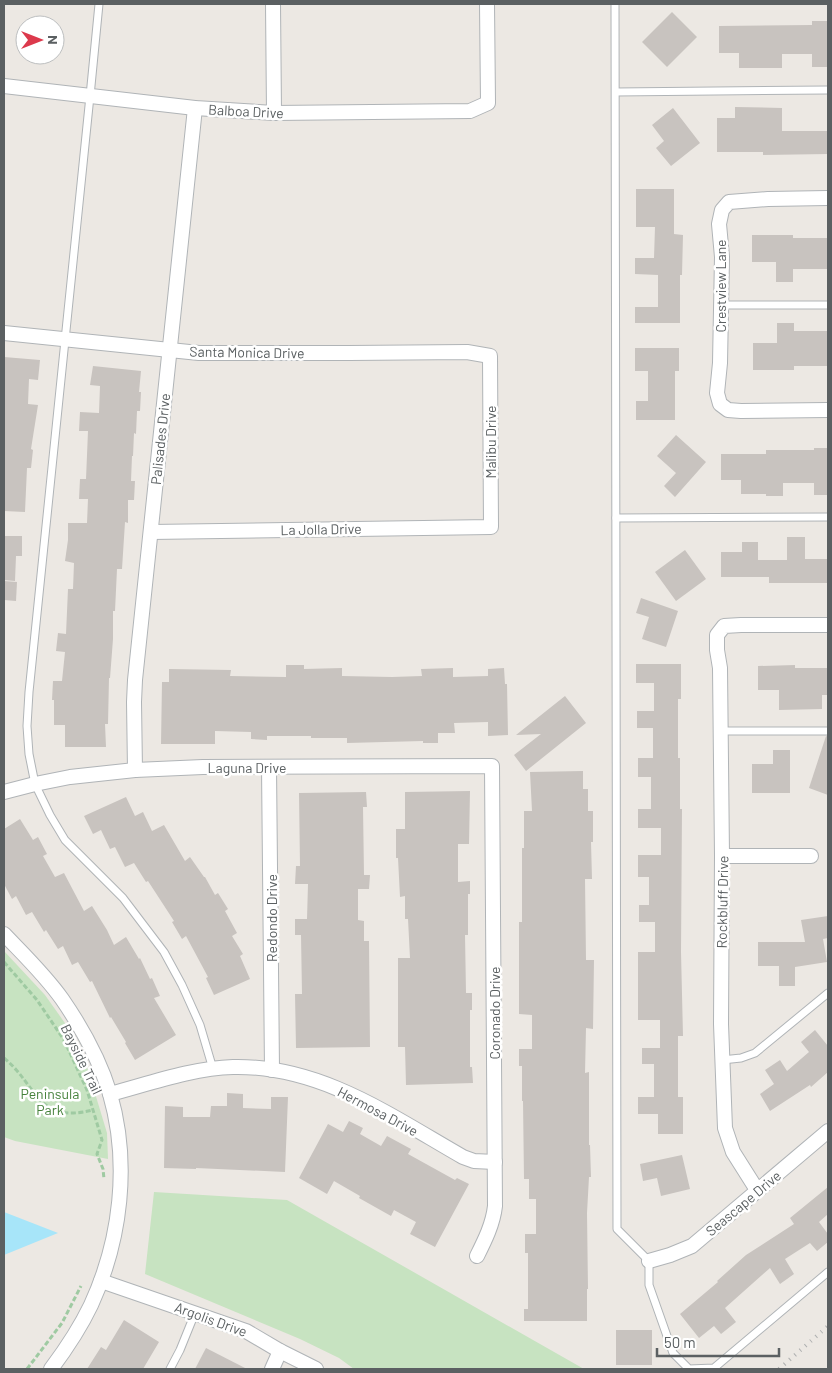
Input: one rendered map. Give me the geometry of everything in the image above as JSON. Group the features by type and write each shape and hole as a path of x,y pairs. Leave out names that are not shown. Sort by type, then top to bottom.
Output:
{"street":[{"path":"273,4 274,114"},
{"name":"Balboa Drive","path":"4,86 195,108 274,114 470,111 488,102 487,4"},
{"name":"Palisades Drive","path":"135,770 134,694 195,108"},
{"name":"Crestview Lane","path":"828,198 729,202 722,210 719,224 722,257 720,363 717,384 720,404 728,410 828,410"},
{"name":"Santa Monica Drive","path":"4,332 199,353 349,354 467,352 490,356"},
{"name":"Malibu Drive","path":"490,356 491,527"},
{"name":"La Jolla Drive","path":"151,532 491,527"},
{"name":"Rockbluff Drive","path":"757,1190 733,1152 725,1128 721,1024 720,668 717,635 724,626 828,625"},
{"name":"Laguna Drive","path":"4,792 70,777 135,770 203,767 492,766"},
{"name":"Coronado Drive","path":"477,1256 489,1231 496,1206 492,766"},
{"name":"Redondo Drive","path":"269,767 272,1070"},
{"path":"722,856 811,856"},
{"path":"4,934 37,968 62,1000 88,1044 110,1094 120,1145 118,1215 109,1259 91,1306 51,1369"},
{"name":"Hermosa Drive","path":"110,1094 213,1069 272,1070 316,1080 337,1088 357,1097 463,1157 474,1162 495,1162"},
{"name":"Seascape Drive","path":"649,1260 670,1255 692,1246 828,1131"},
{"name":"Argolis Drive","path":"101,1281 246,1330 280,1351 316,1369"},
{"path":"272,1369 280,1351"}],"lane":[{"path":"99,4 29,692 27,726 29,754 35,784 65,840 123,898 164,952 182,985 200,1025 213,1069"},
{"path":"615,4 617,1229 649,1260 649,1285 672,1353 688,1369 714,1368 828,1272"},
{"path":"616,92 828,90"},
{"path":"721,305 828,305"},
{"path":"616,518 828,517"},
{"path":"721,731 828,731"},
{"path":"722,1060 741,1058 755,1053 828,993"},
{"path":"170,1369 195,1313"}],"path":[{"name":"Bayside Trail","path":"4,962 37,1000 64,1040 87,1090 102,1140 98,1154 105,1183"},
{"path":"4,1058 15,1068 37,1098 49,1109 64,1114 81,1114 93,1110"},
{"path":"27,1369 62,1322 82,1284"}],"green space":[{"name":"Peninsula Park","path":"4,951 45,995 67,1026 88,1070 107,1133 108,1159 15,1141 4,1137"},
{"path":"154,1192 287,1200 584,1369 354,1369 339,1358 300,1339 145,1274"}],"water":[{"path":"4,1212 58,1233 4,1255"}],"building":[{"path":"672,12 697,37 667,67 642,42"},
{"path":"812,21 828,21 828,67 812,67 812,54 782,54 782,68 739,68 739,53 719,53 719,26 812,25"},
{"path":"735,107 782,108 782,131 828,131 828,154 763,155 763,152 717,152 717,118 735,118"},
{"path":"673,108 700,143 671,166 656,148 664,141 652,125"},
{"path":"636,189 674,189 674,234 683,235 682,275 680,275 680,323 635,323 635,307 658,307 658,275 635,274 635,258 654,258 655,227 636,227"},
{"path":"752,235 793,235 793,238 828,238 828,269 793,269 793,282 776,282 776,262 752,262"},
{"path":"777,323 794,323 794,331 828,331 828,366 794,366 794,370 753,370 753,343 777,343"},
{"path":"635,348 679,348 679,371 675,371 675,420 636,420 636,401 648,401 648,371 635,371"},
{"path":"4,357 40,360 38,380 29,379 28,404 38,405 31,449 33,450 31,468 27,468 25,512 4,511"},
{"path":"93,366 141,371 140,411 137,411 136,434 134,433 132,456 131,481 135,481 134,500 128,500 128,523 125,522 122,569 117,569 109,678 108,724 105,724 106,747 65,747 65,725 54,725 53,681 62,681 65,652 56,651 58,633 66,634 68,589 73,589 74,563 65,561 68,523 87,523 88,499 79,499 80,479 86,479 88,431 79,431 80,412 99,413 100,386 90,385"},
{"path":"676,435 706,462 675,497 664,486 676,473 657,456"},
{"path":"814,448 828,448 828,495 814,495 814,483 783,483 783,496 741,494 741,480 721,480 721,454 766,454 766,450 814,450"},
{"path":"4,536 22,536 22,556 16,556 15,581 4,580"},
{"path":"787,537 805,537 805,559 828,559 828,583 769,583 769,577 721,577 721,552 742,552 742,542 758,542 758,560 787,560"},
{"path":"685,550 706,579 676,601 655,572"},
{"path":"4,581 17,582 16,601 4,600"},
{"path":"641,598 678,611 666,647 642,639 649,617 636,613"},
{"path":"636,664 681,664 681,699 678,699 678,758 680,758 680,809 682,809 681,952 683,1036 678,1036 678,1097 683,1097 683,1134 658,1134 658,1114 638,1114 638,1097 654,1097 654,1064 642,1064 642,1048 660,1048 660,1020 638,1020 638,952 655,952 655,922 639,922 639,905 649,905 649,877 638,877 638,855 661,855 661,828 638,828 638,809 651,809 651,777 638,777 638,758 653,758 653,728 637,728 637,711 654,711 654,683 636,683"},
{"path":"286,665 304,665 304,669 342,668 342,676 392,677 422,676 421,669 453,668 453,677 488,676 488,669 504,668 505,684 507,684 508,735 488,736 488,722 454,723 455,733 438,733 438,743 423,743 423,741 347,743 347,738 311,738 311,736 267,736 267,740 251,739 251,732 215,731 215,744 161,744 162,682 169,682 169,669 231,670 230,676 286,677"},
{"path":"795,665 795,668 828,668 828,695 822,695 822,709 779,710 779,690 758,690 758,666"},
{"path":"565,696 586,723 526,771 514,755 541,734 516,735"},
{"path":"826,736 828,737 828,795 809,788"},
{"path":"773,750 790,750 790,793 752,793 752,764 773,764"},
{"path":"583,771 583,789 588,789 588,811 593,811 593,842 591,842 592,879 585,879 586,960 594,960 593,1029 586,1028 585,1073 589,1072 591,1177 589,1177 587,1213 587,1321 524,1321 524,1309 528,1309 528,1253 525,1253 525,1234 536,1234 536,1199 529,1199 529,1179 524,1179 522,1066 519,1066 519,1049 532,1049 532,1015 519,1014 519,922 522,922 524,811 532,811 530,772"},
{"path":"470,791 469,844 458,844 458,882 470,881 470,894 468,894 468,935 465,935 466,993 472,993 472,1010 470,1010 470,1067 472,1067 473,1083 406,1085 405,1047 398,1047 398,958 410,958 408,919 405,919 405,896 400,897 398,858 396,858 396,829 405,829 405,792"},
{"path":"366,792 367,807 363,807 364,875 370,875 369,889 358,889 358,920 364,921 364,941 369,941 370,1047 296,1048 295,994 302,994 301,935 295,935 295,919 307,919 308,884 295,884 296,866 300,866 299,793"},
{"path":"126,797 135,816 143,812 152,831 164,825 185,861 190,857 205,877 215,895 218,893 228,909 225,911 237,933 232,936 243,954 240,956 250,979 214,995 206,978 208,977 186,936 182,939 172,922 174,921 148,881 146,882 134,863 125,867 115,847 110,849 101,830 93,834 84,816"},
{"path":"20,819 33,840 38,837 47,854 43,856 55,877 64,873 84,911 92,906 114,945 126,937 140,958 150,979 152,978 160,996 154,998 176,1035 135,1060 110,1018 92,981 90,982 78,962 72,965 63,946 58,949 46,930 44,932 32,912 26,915 16,896 12,899 4,884 4,829"},
{"path":"828,916 828,938 823,939 827,962 795,967 795,986 779,986 779,966 758,966 758,942 805,942 801,920"},
{"path":"815,1030 828,1046 828,1072 811,1087 810,1085 770,1111 760,1094 774,1084 765,1070 780,1060 787,1071 809,1052 801,1042"},
{"path":"227,1093 243,1094 243,1108 271,1109 271,1097 288,1097 285,1172 164,1168 165,1106 183,1107 183,1117 210,1117 211,1106 227,1106"},
{"path":"349,1121 363,1128 360,1134 381,1146 387,1136 411,1149 408,1154 455,1180 457,1178 469,1184 435,1247 410,1234 416,1222 394,1210 391,1216 334,1181 327,1194 299,1178 328,1124 343,1132"},
{"path":"682,1155 690,1189 661,1196 657,1178 643,1181 640,1164"},
{"path":"828,1187 828,1214 819,1222 828,1234 828,1242 817,1251 810,1243 785,1259 794,1274 780,1284 770,1268 725,1308 736,1322 721,1334 714,1326 699,1338 680,1314 746,1255 794,1224 790,1218"},
{"path":"124,1320 159,1342 143,1369 87,1369 101,1347 106,1350"},
{"path":"616,1330 652,1330 652,1365 616,1365"},
{"path":"206,1348 247,1369 195,1369"}],"railway":[{"path":"779,1369 828,1326"}]}
